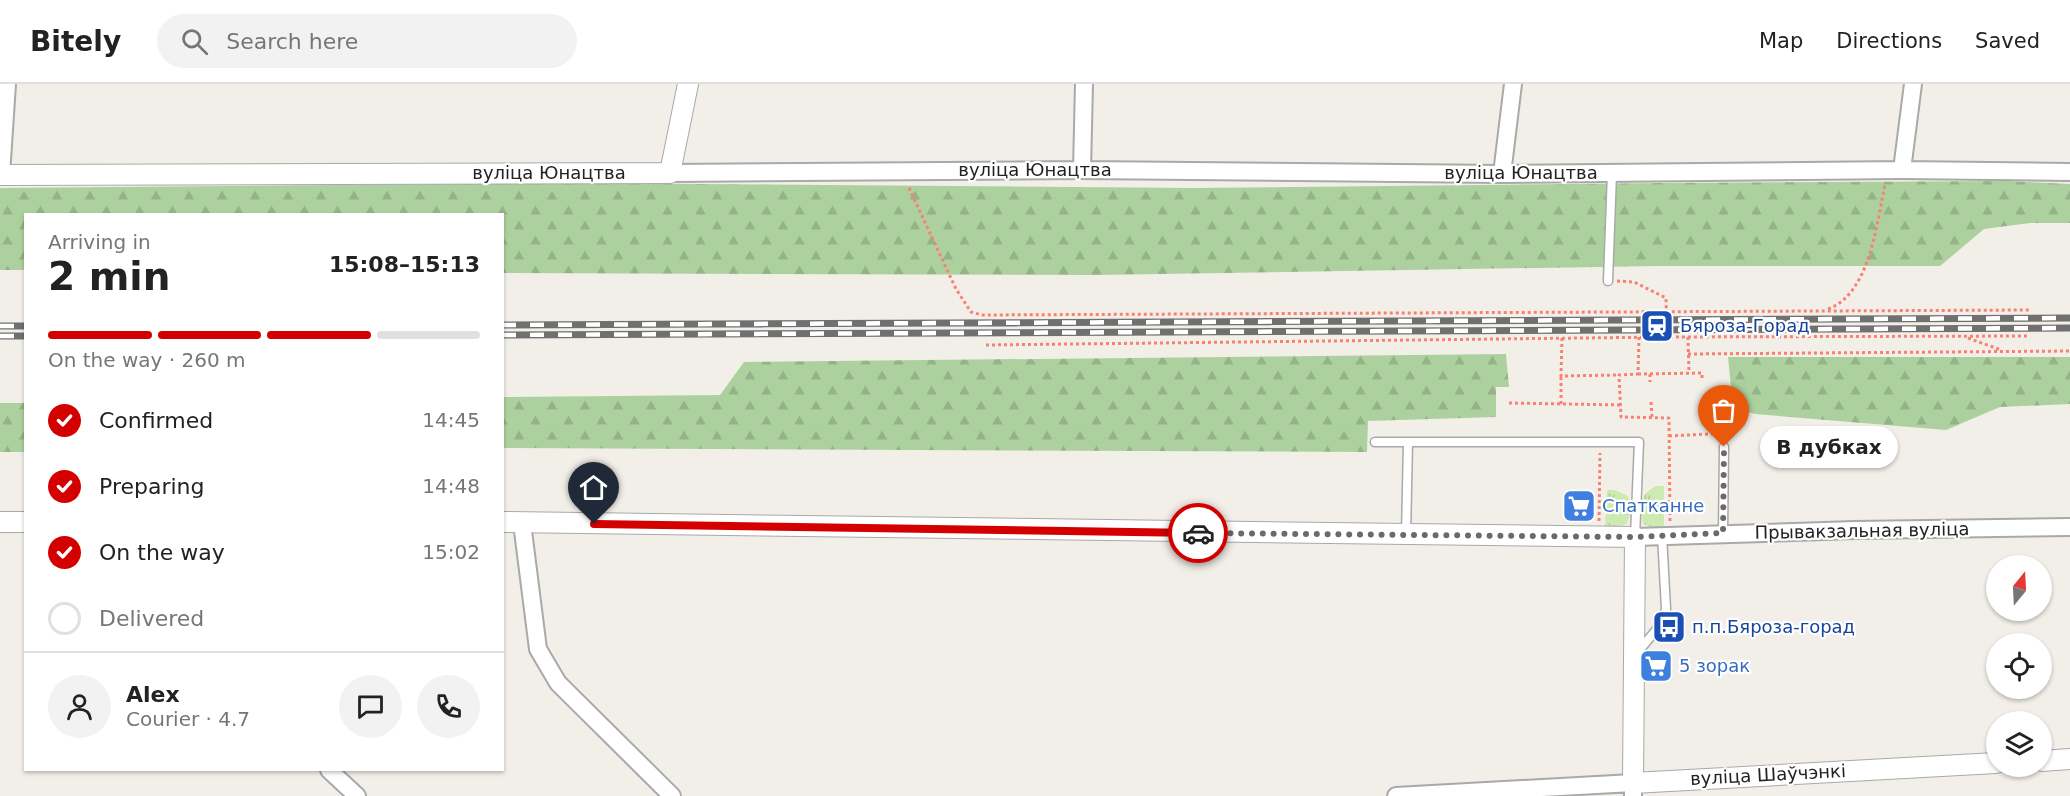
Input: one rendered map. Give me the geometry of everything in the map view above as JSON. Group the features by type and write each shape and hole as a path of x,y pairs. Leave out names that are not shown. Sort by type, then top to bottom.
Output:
{"street":[{"path":"1,175 7,84"},
{"path":"670,173 688,84"},
{"path":"1082,170 1084,84"},
{"path":"1502,174 1513,84"},
{"path":"1895,170 1913,84"},
{"name":"вуліца Юнацтва","path":"1,175 1082,170 1502,174 1895,170 2070,172"},
{"path":"0,522 24,522"},
{"name":"Прывакзальная вуліца","path":"504,522 1599,537 2070,527"},
{"path":"522,523 538,649 558,683 672,796"},
{"path":"1633,789 1635,537"},
{"path":"2052,760 2070,759"},
{"name":"вуліца Шаўчэнкі","path":"1396,796 1633,789 1986,764"},
{"path":"329,771 357,796"}],"lane":[{"path":"1608,281 1612,173"},
{"path":"1375,442 1639,442 1635,537"},
{"path":"1406,536 1408,442"},
{"path":"1723,533 1724,447"},
{"path":"1633,658 1662,622 1666,609 1666,535"}],"path":[{"path":"1825,310 1834,307 1850,294 1862,276 1895,170"},
{"path":"901,171 956,289 970,312 982,315 2029,310"},
{"path":"1608,281 1634,282 1666,298 1667,337"},
{"path":"1963,336 2005,351"},
{"path":"986,345 1639,337 2028,336"},
{"path":"1638,374 1639,337"},
{"path":"1688,337 1689,373"},
{"path":"1561,404 1562,338"},
{"path":"1688,354 2070,351"},
{"path":"1561,376 1702,373 1702,381"},
{"path":"1650,374 1650,382"},
{"path":"1619,375 1621,417 1669,418 1666,535"},
{"path":"1651,402 1652,417"},
{"path":"1509,403 1621,405"},
{"path":"1669,436 1729,433"},
{"path":"1599,537 1600,442"}],"green space":[{"path":"2007,181 2070,184 2070,223 2030,223 1984,229 1940,266 1658,266 1095,275 504,273 504,213 24,213 24,270 0,270 0,188 574,183 1192,188"},
{"path":"1506,354 1509,387 1496,387 1496,417 1368,421 1367,452 504,448 504,397 720,395 744,362"},
{"path":"1728,357 2070,357 2070,404 2000,407 1946,430 1755,414 1733,408"},
{"path":"0,403 24,403 24,452 0,452"},
{"path":"1656,486 1664,486 1664,529 1643,524 1642,502 1646,493"},
{"path":"1607,490 1615,490 1628,496 1630,510 1627,524 1605,527"}],"railway":[{"path":"504,325 2070,318"},
{"path":"0,326 24,326"},
{"path":"504,335 2070,328"},
{"path":"0,336 24,336"}],"way so far":[{"path":"1198,533 1635,537 1723,533 1724,447"}],"place":[{"name":"Бяроза-Горад","path":"1657,326"},
{"name":"В дубках","path":"1724,447"},
{"name":"Спатканне","path":"1579,506"},
{"name":"п.п.Бяроза-горад","path":"1669,627"},
{"name":"5 зорак","path":"1656,666"}],"route":[{"path":"594,524 1198,533"}]}
